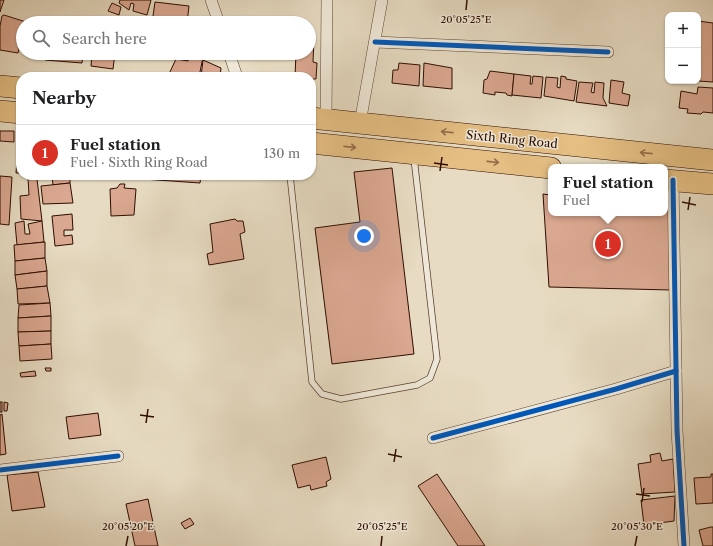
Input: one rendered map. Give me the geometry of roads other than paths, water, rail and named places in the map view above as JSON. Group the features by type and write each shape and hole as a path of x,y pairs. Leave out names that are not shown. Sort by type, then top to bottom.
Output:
{"highway":[{"path":"0,86 16,88"},
{"path":"0,111 16,113"},
{"name":"Sixth Ring Road","path":"318,119 713,160"},
{"name":"Sixth Ring Road","path":"316,144 548,168"},
{"path":"669,180 713,184"}],"street":[{"path":"211,0 217,16"},
{"path":"318,119 327,0"},
{"path":"360,123 382,0"},
{"path":"375,42 608,52"},
{"path":"231,60 235,72"},
{"path":"669,180 677,430 684,546"},
{"path":"433,438 616,390 676,371"},
{"path":"0,470 118,456"}],"lane":[{"path":"291,180 312,382 322,394 341,399 417,385 430,378 437,359 414,154"}],"place":[{"name":"Fuel station","path":"608,244"}]}
